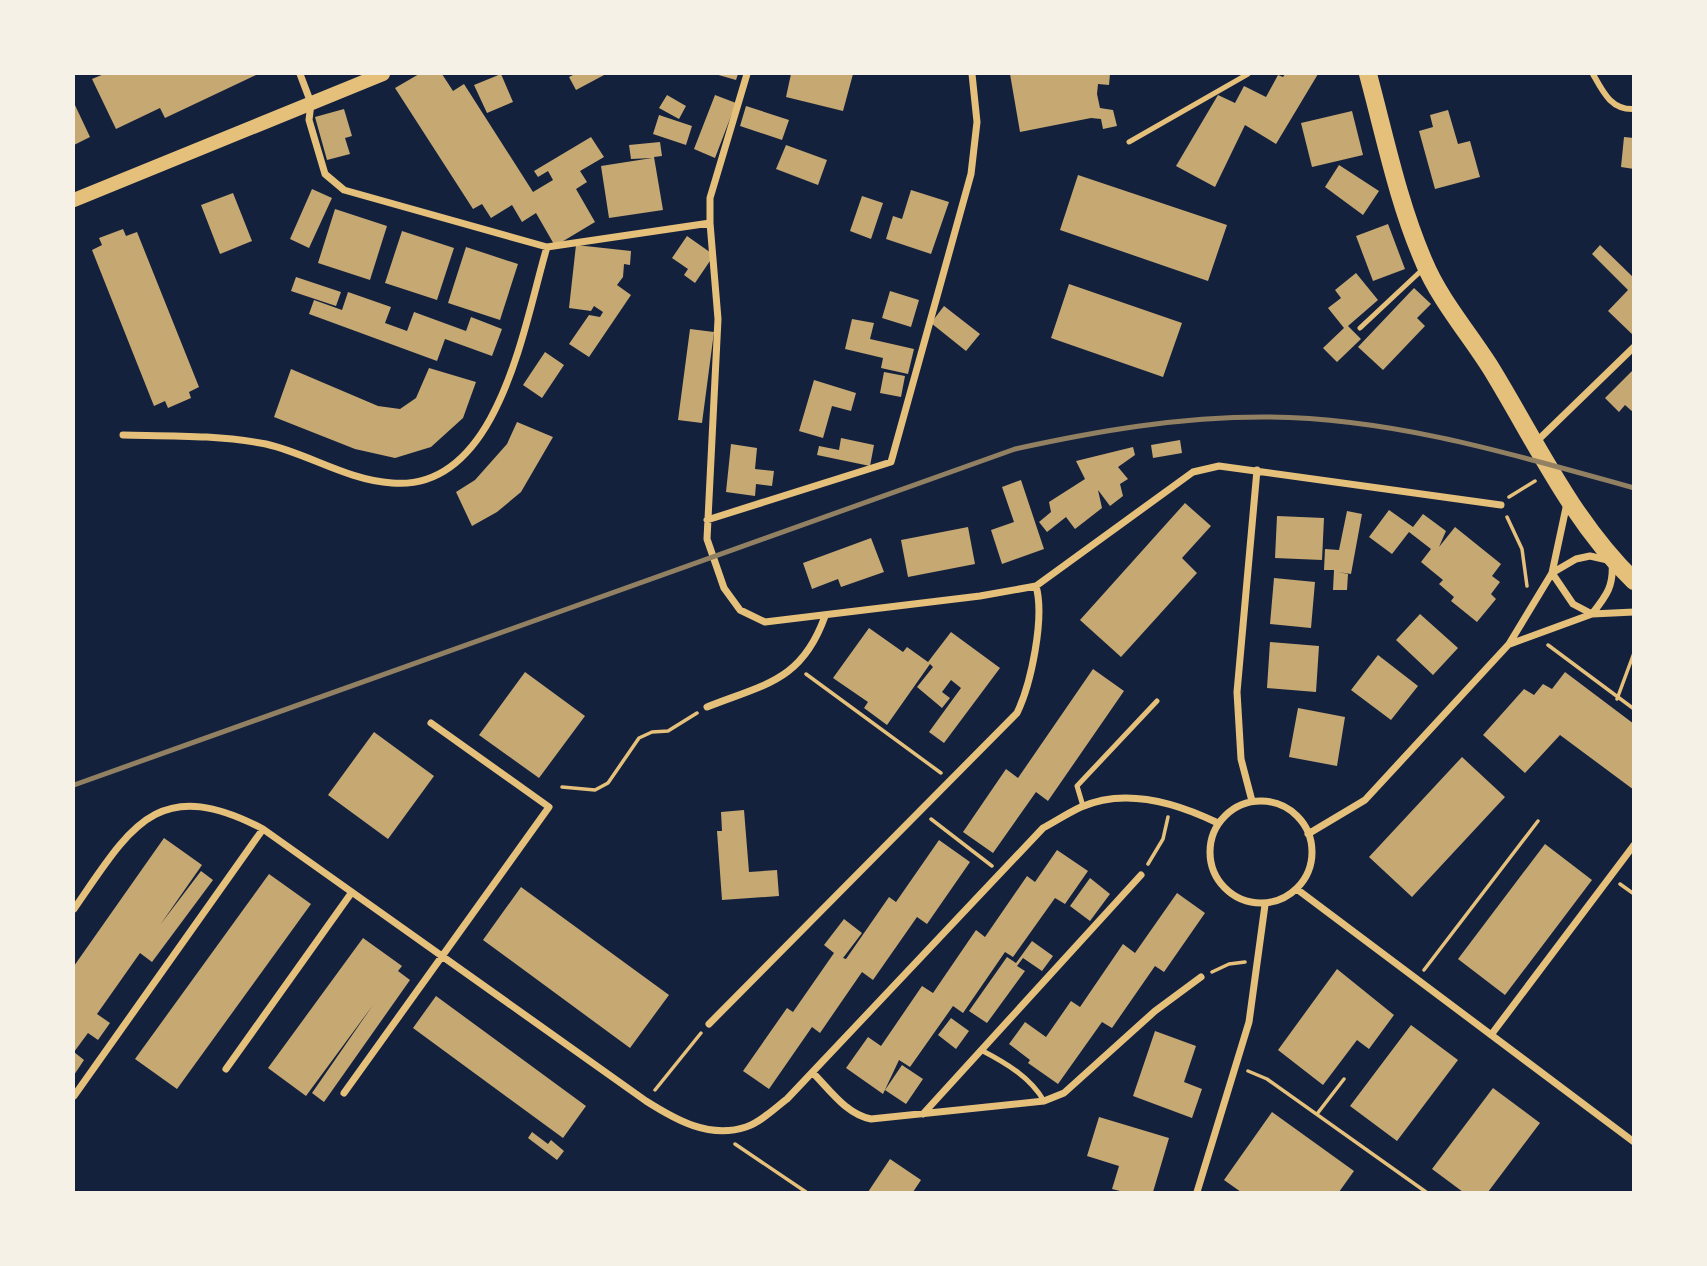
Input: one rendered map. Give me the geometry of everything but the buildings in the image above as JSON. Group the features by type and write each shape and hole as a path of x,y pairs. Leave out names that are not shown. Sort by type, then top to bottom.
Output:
{"main road":[{"path":"74,200 383,74"},
{"path":"1368,74 1410,227 1425,266 1492,370 1567,499 1612,561 1633,581"}],"street":[{"path":"300,74 311,103 309,120 325,174 344,190 547,247 710,223"},
{"path":"747,74 710,198 718,319 707,539 724,588 740,610 765,622 825,617 1036,586 1193,472 1219,466 1501,505"},
{"path":"706,520 891,461 971,174 977,122 972,74"},
{"path":"1593,74 1612,104 1622,110 1633,109"},
{"path":"123,435 233,439 269,445 363,479 409,484 434,478 463,459 486,430 501,400 547,247"},
{"path":"1535,444 1633,347"},
{"path":"1252,801 1241,759 1237,692 1256,470"},
{"path":"1308,834 1365,800 1509,644 1552,573 1567,499"},
{"path":"1552,573 1576,559 1590,556 1612,561 1614,580 1610,592 1592,614"},
{"path":"1552,573 1573,604 1592,614"},
{"path":"709,1024 1017,713 1025,696 1039,612 1036,586"},
{"path":"1509,644 1592,614 1633,612"},
{"path":"707,708 771,682 796,667 816,640 825,617"},
{"path":"344,1093 549,807 430,723"},
{"path":"74,909 125,835 150,815 179,805 236,814 263,828 646,1101 678,1121 713,1129 747,1127 787,1099 813,1073 1043,828 1083,806 1123,797 1172,803 1218,823"},
{"path":"1252,801 1280,804 1292,811 1308,834 1310,860 1307,875 1298,890 1279,902 1265,905 1235,894 1222,884 1214,870 1210,854 1211,838 1218,823 1227,812 1252,801"},
{"path":"74,1096 263,828"},
{"path":"1491,1035 1633,845"},
{"path":"922,1114 1142,874"},
{"path":"1298,890 1633,1142"},
{"path":"226,1069 352,892"},
{"path":"1197,1192 1249,1022 1265,905"},
{"path":"813,1073 858,1116 871,1119 1044,1101 1064,1093 1155,1011 1201,977"}],"lane":[{"path":"1129,142 1248,74"},
{"path":"1360,328 1425,266"},
{"path":"1083,806 1077,786 1157,701"},
{"path":"981,1050 1035,1086 1044,1101"}],"path":[{"path":"1525,619 1527,567 1522,549 1501,505 1532,481 1553,477"},
{"path":"1538,633 1549,646 1633,709"},
{"path":"1617,699 1633,653"},
{"path":"796,667 951,780"},
{"path":"562,787 595,790 608,782 639,738 652,732 668,731 707,708"},
{"path":"1142,874 1163,839 1172,803"},
{"path":"922,811 1002,873"},
{"path":"1416,980 1538,821"},
{"path":"1201,977 1229,964 1259,961"},
{"path":"646,1101 709,1024"},
{"path":"1236,1068 1267,1079 1426,1192"},
{"path":"1317,1114 1344,1079"},
{"path":"713,1129 806,1192"}],"railway":[{"path":"74,785 1015,449 1076,436 1200,419 1263,417 1357,423 1404,430 1497,451 1634,488"}]}
